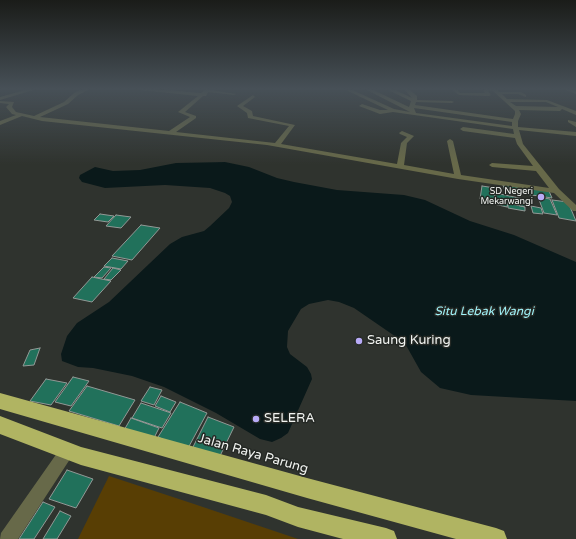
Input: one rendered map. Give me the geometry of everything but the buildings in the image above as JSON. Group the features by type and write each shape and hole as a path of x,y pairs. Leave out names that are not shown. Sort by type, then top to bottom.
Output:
{"highway":[{"name":"Jalan Raya Parung","path":"0,401 307,488 496,539"},
{"path":"0,425 67,451 266,505 298,517 386,539"}],"street":[{"path":"16,113 35,117 276,145 458,177 556,191"},
{"path":"35,117 44,113"},
{"path":"170,133 194,117 184,113"},
{"path":"250,113 250,117 292,125 276,145"},
{"path":"439,113 515,128 576,134"},
{"path":"453,113 515,121"},
{"path":"518,113 515,128 520,144 556,191 576,209"},
{"path":"0,123 20,115"},
{"path":"570,121 576,125"},
{"path":"463,129 517,136"},
{"path":"400,167 404,143 410,136 402,133"},
{"path":"450,141 458,177"},
{"path":"498,158 533,161"},
{"path":"492,165 538,169"},
{"path":"7,539 67,451"}],"shaded area":[{"path":"109,476 191,503 298,539 78,539"}],"water":[{"name":"Situ Lebak Wangi","path":"225,162 249,167 277,178 294,182 337,190 404,195 425,200 470,221 514,235 576,262 576,401 471,395 440,388 421,372 402,341 354,308 339,302 328,300 309,304 301,309 288,331 287,347 290,354 307,367 312,379 288,433 272,442 260,439 216,413 164,387 132,376 93,368 78,367 62,361 61,354 67,336 77,323 109,302 170,244 182,237 204,231 229,208 232,202 230,196 210,188 165,185 105,188 82,182 79,178 80,175 95,167 113,171 140,170 176,163"}],"place":[{"name":"SD Negeri Mekarwangi","path":"541,197"},
{"name":"Saung Kuring","path":"359,341"},
{"name":"SELERA","path":"256,419"}]}
